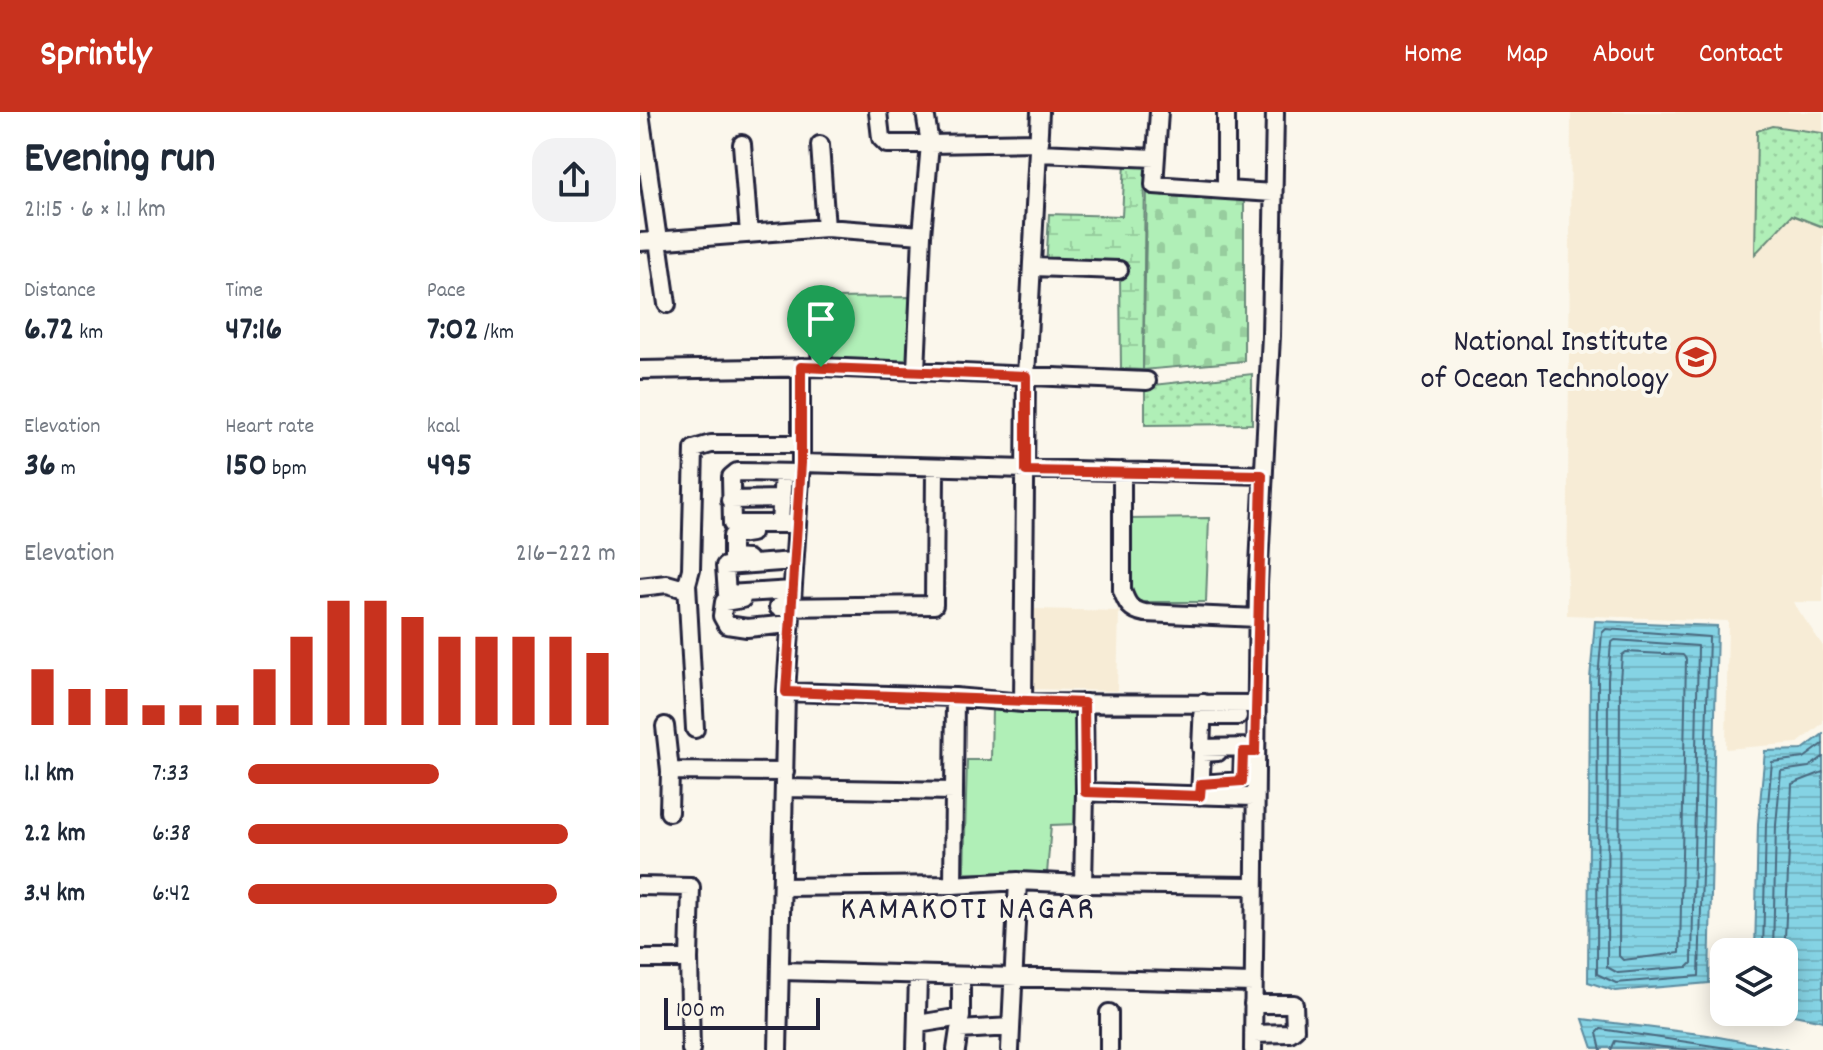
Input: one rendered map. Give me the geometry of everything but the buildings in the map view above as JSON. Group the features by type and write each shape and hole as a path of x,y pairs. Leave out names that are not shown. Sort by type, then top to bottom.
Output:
{"street":[{"path":"878,112 881,138 887,144 1040,148 1155,158"},
{"path":"916,371 930,144 925,112"},
{"path":"1023,703 1026,376 1040,112"},
{"path":"1159,112 1154,185 1273,193"},
{"path":"1226,112 1226,190"},
{"path":"1200,790 1242,781 1256,704 1262,475 1271,336 1275,112"},
{"path":"640,113 667,304"},
{"path":"742,144 749,234"},
{"path":"820,145 826,228"},
{"path":"640,242 826,228 922,235"},
{"path":"1033,267 1119,270"},
{"path":"819,326 821,367"},
{"path":"778,1050 785,780 785,609 794,558 791,526 800,468 801,367"},
{"path":"640,370 821,367 1147,381"},
{"path":"695,729 687,584 691,569 694,449 711,444 801,444"},
{"path":"791,526 732,524 730,500 733,474 783,473 800,468 1262,475"},
{"path":"794,558 725,566 727,594 785,609 934,605 935,469"},
{"path":"1122,471 1122,590 1127,605 1134,611 1145,613 1258,618"},
{"path":"783,473 781,499 791,526"},
{"path":"730,500 781,499"},
{"path":"791,526 732,538 733,559 794,558"},
{"path":"640,587 667,584 681,588 687,584"},
{"path":"786,692 1238,710 1256,704"},
{"path":"953,885 955,697"},
{"path":"1083,884 1084,703"},
{"path":"1202,709 1201,748 1250,750"},
{"path":"1238,710 1245,717 1254,797 1253,886 1253,983 1253,1004 1253,1042 1295,1029 1294,1004 1253,1004"},
{"path":"665,726 670,771 669,812"},
{"path":"1200,790 1202,753 1250,750"},
{"path":"670,771 954,791"},
{"path":"1085,792 1200,790 1254,797"},
{"path":"782,887 1018,881 1253,886"},
{"path":"1010,1050 1018,881"},
{"path":"640,886 691,887 691,1050"},
{"path":"640,959 689,959"},
{"path":"781,971 1253,983"},
{"path":"916,1050 918,976"},
{"path":"918,1024 961,1017 961,977"},
{"path":"1109,1013 1109,1050"},
{"path":"956,1050 959,1030 1011,1027"}],"shaded area":[{"name":"National Institute of Ocean Technology","path":"1571,112 1823,112 1823,602 1793,602 1823,646 1823,723 1798,743 1726,749 1728,621 1567,615"},
{"path":"1034,609 1119,611 1117,691 1032,689"}],"green space":[{"path":"1772,126 1823,133 1823,227 1792,215 1755,254 1757,131"},
{"path":"1125,162 1145,166 1143,370 1121,369 1120,274 1046,270 1049,214 1122,216"},
{"path":"1147,187 1244,196 1244,361 1143,370"},
{"path":"910,297 907,365 833,362 831,298"},
{"path":"1252,374 1252,424 1145,425 1145,386"},
{"path":"1209,518 1206,602 1128,602 1128,519"},
{"path":"992,708 1078,709 1077,824 1051,825 1047,874 964,873 967,760 991,760"}],"water":[{"path":"1595,621 1717,626 1709,983 1615,991 1588,982 1590,679"},
{"path":"1823,734 1823,1021 1798,1016 1798,938 1755,938 1758,824 1765,751 1802,750"},
{"path":"1583,1019 1708,1035 1788,1050 1593,1048"}],"place":[{"name":"National Institute of Ocean Technology","path":"1696,357"}],"district":[{"name":"KAMAKOTI NAGAR","path":"968,906"}],"route":[{"path":"801,367 821,367 1026,376 1026,471 1142,470 1262,475 1255,752 1243,752 1242,781 1201,784 1200,796 1085,792 1084,703 786,692 801,463 801,367"}]}
